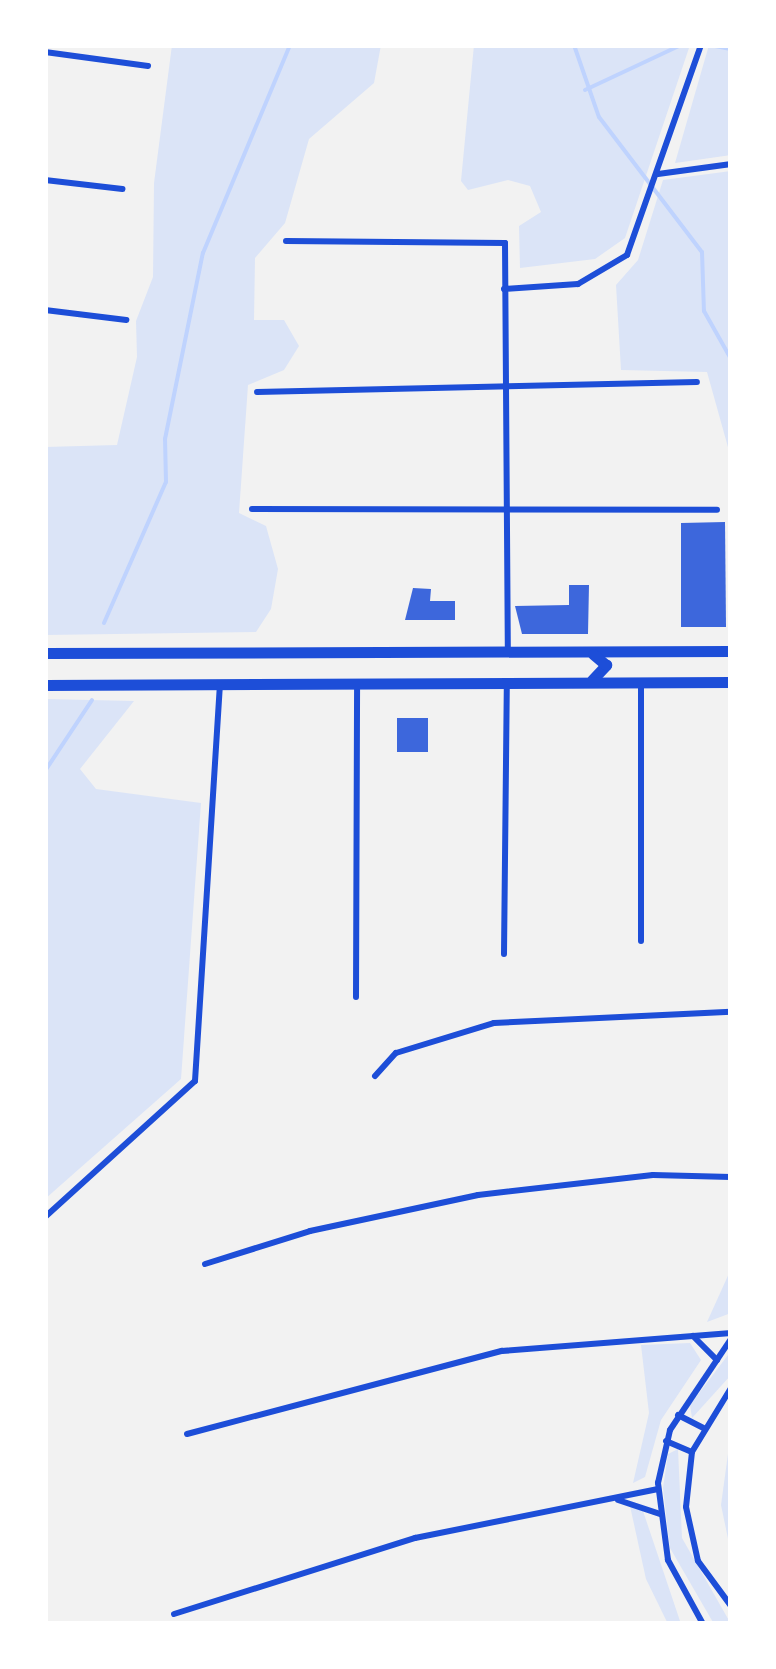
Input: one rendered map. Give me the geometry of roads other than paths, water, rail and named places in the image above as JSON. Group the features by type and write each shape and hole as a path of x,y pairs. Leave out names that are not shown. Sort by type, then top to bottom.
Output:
{"main road":[{"path":"45,653 731,651"},
{"path":"553,682 603,674 604,660 592,654"},
{"path":"45,685 731,682"}],"street":[{"path":"504,289 597,279 627,254 650,201 702,45"},
{"path":"45,52 148,66"},
{"path":"657,176 731,164"},
{"path":"45,180 122,189"},
{"path":"286,241 505,244 508,654"},
{"path":"45,310 126,320"},
{"path":"256,392 697,382"},
{"path":"252,510 508,516 717,510"},
{"path":"641,682 641,942"},
{"path":"504,954 507,683"},
{"path":"45,1217 195,1081 220,684"},
{"path":"356,996 358,684"},
{"path":"375,1076 396,1053 494,1023 730,1013"},
{"path":"206,1264 310,1230 478,1195 620,1177 731,1177"},
{"path":"692,1335 717,1360"},
{"path":"187,1434 502,1351 692,1335 731,1336 678,1415 666,1440 658,1489 668,1560 702,1623"},
{"path":"731,1388 703,1428 692,1452 690,1539 731,1606"},
{"path":"678,1415 703,1428"},
{"path":"666,1440 692,1452"},
{"path":"174,1614 415,1538 658,1489"},
{"path":"616,1500 660,1514"}],"waterway":[{"path":"104,623 166,482 165,439 203,253 290,45"},
{"path":"574,45 599,117 702,252 704,311 731,359"},
{"path":"585,90 681,45"},
{"path":"710,45 731,49"},
{"path":"45,771 92,700"}]}
